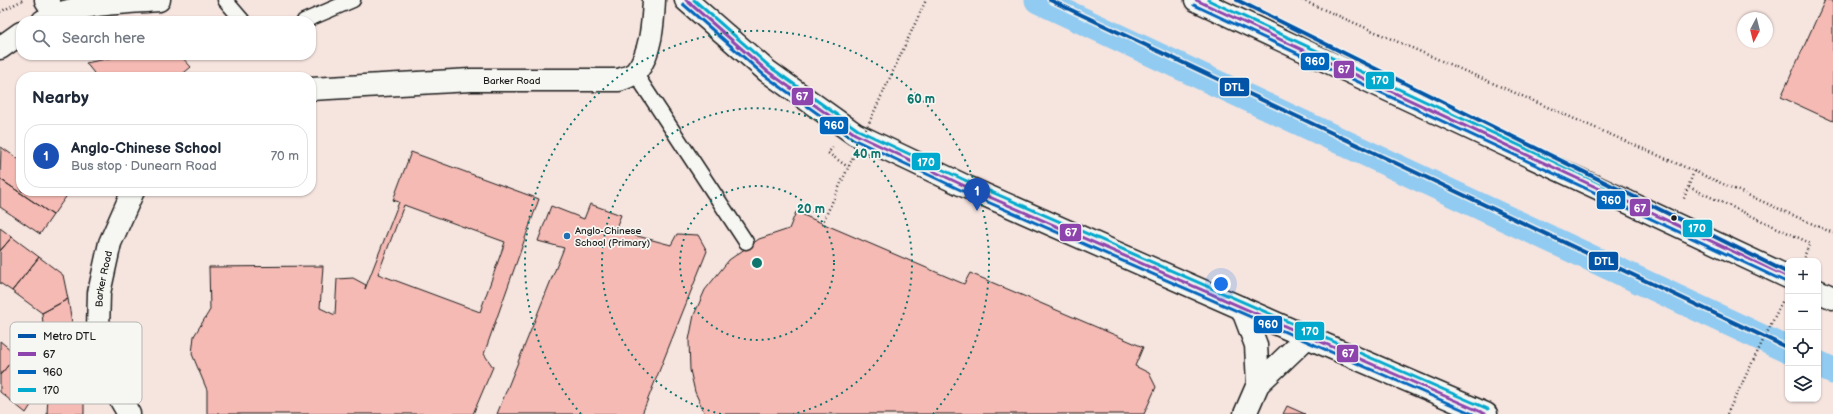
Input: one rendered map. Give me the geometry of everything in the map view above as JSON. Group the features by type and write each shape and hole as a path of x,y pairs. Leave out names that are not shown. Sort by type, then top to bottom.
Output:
{"main road":[{"path":"48,12 159,0"},
{"path":"635,73 646,55 654,19 654,0"},
{"path":"686,0 767,71 855,134 969,188 1307,338 1486,414"},
{"path":"1196,0 1785,287"},
{"path":"0,48 16,37"},
{"name":"Barker Road","path":"316,89 472,80 619,80 635,73"},
{"name":"Barker Road","path":"98,322 99,292 110,243 130,196"},
{"path":"1821,292 1833,298"},
{"path":"1242,308 1256,345 1258,384"},
{"path":"1245,414 1258,384 1307,338"},
{"name":"Barker Road","path":"124,404 129,414"}],"lane":[{"path":"225,0 239,16"},
{"path":"316,16 353,0"},
{"path":"635,73 746,242"}],"path":[{"path":"822,224 926,0"},
{"path":"1302,0 1833,233"},
{"path":"0,12 20,1"},
{"path":"1694,171 1689,187 1810,243 1803,258"},
{"path":"1727,414 1785,289"}],"building":[{"path":"1825,0 1833,0 1833,121 1781,97"},
{"path":"101,60 185,60 191,67 185,72 93,72 86,63"},
{"path":"1,147 16,158 16,190 0,179"},
{"path":"411,152 539,199 484,354 493,367 473,414 207,414 207,390 192,354 194,336 210,310 209,267 323,266 320,308 335,315 337,279 353,278 366,285 365,289 399,202 393,200","holes":["404,205 505,242 480,312 378,274"]},
{"path":"0,179 16,190 16,196 25,196 53,215 40,234 0,207"},
{"path":"25,196 67,196 53,215"},
{"path":"590,204 621,215 615,230 671,245 677,234 698,235 707,251 642,414 497,414 564,248 538,241 551,206 584,219"},
{"path":"796,212 964,284 970,273 1143,347 1135,366 1149,373 1156,387 1144,414 705,414 695,392 690,370 689,340 694,315 705,290 729,260 759,239 789,229"},
{"path":"0,228 12,237 0,251"},
{"path":"12,237 39,257 12,291 0,283 0,251"},
{"path":"39,257 63,275 68,299 42,313 12,291"},
{"path":"68,299 72,322 43,322 42,313"},
{"path":"0,341 10,349 10,363 0,375"},
{"path":"10,363 10,400 0,392 0,375"},
{"path":"15,404 32,404 26,413"},
{"path":"48,404 84,404 84,414 47,414"},
{"path":"1287,406 1305,414 1283,414"}],"waterway":[{"path":"1038,0 1785,349"},
{"path":"1821,365 1833,371"}],"metro line":[{"name":"DTL","path":"1050,0 1785,347"},
{"name":"DTL","path":"1237,0 1785,272"}],"transit line":[{"name":"67","path":"686,0 767,71 855,134 969,188 1486,414"},
{"name":"170","path":"694,0 770,67 858,130 971,183 1488,409"},
{"name":"67","path":"1196,0 1785,276"},
{"name":"170","path":"1208,0 1785,270"},
{"name":"960","path":"683,4 764,75 853,139 967,193 1473,414"},
{"name":"960","path":"1194,5 1785,282"}],"place":[{"name":"Anglo-Chinese School","path":"977,211"},
{"name":"Anglo-Chinese School (Primary)","path":"567,236"}]}
